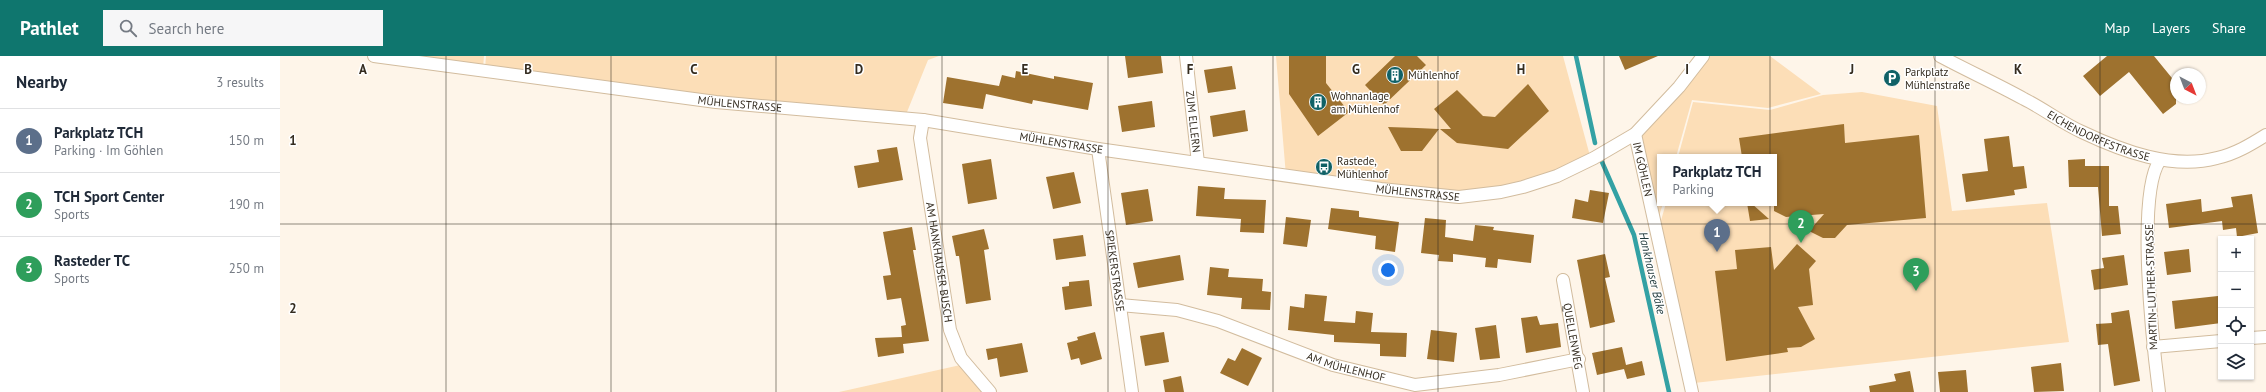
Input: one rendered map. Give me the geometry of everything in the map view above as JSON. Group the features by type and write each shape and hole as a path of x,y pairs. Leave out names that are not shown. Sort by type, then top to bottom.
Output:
{"street":[{"name":"MÜHLENSTRASSE","path":"374,56 716,102 923,120 1098,149 1381,190 1459,196 1500,192 1557,176 1594,158 1634,134 1679,87 1703,56"},
{"name":"ZUM ELLERN","path":"1186,56 1198,163"},
{"name":"EICHENDORFFSTRASSE","path":"1940,56 2024,98 2081,132 2119,147 2160,160 2193,162 2216,159 2234,153 2266,135"},
{"name":"AM HANKHAUSER BUSCH","path":"923,120 920,138 950,330 961,358 990,392"},
{"name":"IM GÖHLEN","path":"1634,134 1692,392"},
{"name":"SPIEKERSTRASSE","path":"1098,149 1132,392"},
{"name":"MARTIN-LUTHER-STRASSE","path":"2158,392 2153,347 2148,237 2150,185 2154,168 2160,160"},
{"name":"QUELLENWEG","path":"1563,280 1584,392"},
{"name":"AM MÜHLENHOF","path":"1120,305 1177,310 1231,326 1333,365 1416,388 1499,375 1578,359"},
{"path":"2254,338 2266,337"},
{"path":"2153,347 2218,341"}],"shaded area":[{"path":"427,56 484,56 483,68 426,63"},
{"path":"486,56 939,56 928,60 907,112 700,100 485,69"},
{"path":"1276,56 1563,56 1590,156 1574,169 1459,197 1286,176"},
{"path":"1706,56 1770,56 1821,94 1768,108 1692,100 1677,154 1657,154 1657,206 1662,206 1658,220 1638,135"},
{"path":"1862,92 1937,106 1952,211 2047,203 2069,342 1694,383 1660,224 1665,206 1777,206 1777,154 1679,154 1693,102 1770,110 1823,95"},
{"path":"965,364 990,392 839,392"}],"building":[{"path":"1125,56 1161,56 1163,73 1128,78"},
{"path":"1289,56 1326,56 1326,83 1349,112 1318,136 1289,94"},
{"name":"Mühlenhof","path":"1395,56 1417,56 1426,65 1384,105 1365,85"},
{"path":"1619,56 1658,56 1625,70"},
{"path":"2107,56 2154,56 2170,76 2170,104 2176,104 2163,114 2129,72 2100,96 2083,76"},
{"path":"1232,66 1236,89 1208,93 1204,70"},
{"path":"1016,71 1054,79 1054,76 1093,83 1088,110 1033,100 1032,104 986,94 983,109 943,103 947,77 999,86 1002,75 1015,78"},
{"path":"1528,84 1549,111 1508,149 1457,143 1440,129 1451,129 1434,109 1457,90 1483,116 1495,117"},
{"path":"1152,101 1155,127 1122,132 1118,106"},
{"path":"1245,110 1248,131 1213,137 1210,116"},
{"path":"1844,124 1845,143 1919,135 1926,218 1847,225 1835,238 1823,238 1809,231 1824,214 1786,217 1774,211 1774,206 1777,206 1777,154 1742,154 1739,138"},
{"path":"1388,127 1439,129 1422,151 1401,151"},
{"path":"2009,136 2013,167 2024,166 2027,188 2014,190 2015,195 1966,202 1962,174 1988,171 1984,139"},
{"path":"897,147 903,180 858,188 854,166 879,162 877,150"},
{"path":"991,159 997,199 968,204 962,164"},
{"path":"2085,159 2085,166 2109,166 2109,206 2118,206 2121,234 2102,236 2098,187 2069,187 2068,160"},
{"path":"1074,172 1081,203 1053,209 1046,177"},
{"path":"1198,186 1225,188 1224,199 1266,200 1264,233 1240,232 1241,219 1196,216"},
{"path":"1148,189 1153,221 1126,225 1121,193"},
{"path":"1590,190 1609,193 1603,223 1572,218 1575,199 1588,202"},
{"path":"2252,194 2258,233 2237,236 2236,228 2223,230 2222,221 2169,228 2166,204 2201,199 2202,212 2233,207 2231,197"},
{"path":"1748,206 1754,206 1769,219 1750,221"},
{"path":"1331,208 1359,211 1359,217 1399,222 1395,252 1375,249 1376,236 1328,229"},
{"path":"1286,217 1311,220 1307,247 1283,244"},
{"path":"1425,218 1446,220 1445,237 1473,241 1475,225 1494,227 1493,230 1534,235 1531,263 1498,259 1497,268 1485,267 1486,258 1453,254 1453,262 1438,261 1439,255 1421,253"},
{"path":"912,227 916,250 913,250 929,341 903,344 904,353 878,357 875,338 902,337 901,326 906,325 901,298 887,300 883,276 891,275 883,232"},
{"path":"984,229 989,249 984,250 991,300 966,304 959,256 956,256 952,236"},
{"path":"1083,235 1086,256 1056,260 1053,239"},
{"path":"1797,244 1816,261 1809,269 1813,305 1798,307 1815,339 1801,347 1787,348 1788,352 1726,361 1715,271 1737,269 1735,250 1771,247 1774,270"},
{"path":"2189,249 2191,272 2167,275 2164,252"},
{"path":"1605,254 1610,277 1605,278 1615,322 1590,328 1577,260"},
{"path":"1180,255 1184,280 1138,288 1133,263"},
{"path":"2124,255 2128,285 2094,290 2091,270 2104,268 2102,258"},
{"path":"1210,267 1229,269 1228,277 1263,279 1262,291 1271,292 1270,310 1241,309 1242,298 1207,295"},
{"path":"1089,280 1092,306 1065,310 1062,287 1069,286 1069,282"},
{"path":"1305,294 1327,296 1324,321 1355,323 1356,311 1373,313 1371,332 1407,333 1406,357 1380,356 1380,344 1334,342 1334,335 1288,330 1290,306 1304,308"},
{"path":"2218,296 2218,323 2175,329 2172,301"},
{"path":"2129,310 2140,381 2114,386 2108,344 2098,345 2096,324 2112,323 2111,313"},
{"path":"1537,316 1540,325 1558,323 1561,347 1526,353 1521,318"},
{"path":"1496,325 1500,358 1480,360 1475,328"},
{"path":"1431,330 1457,333 1454,362 1427,359"},
{"path":"1095,332 1102,359 1081,365 1079,358 1071,360 1067,343 1078,340 1077,337"},
{"path":"1164,332 1169,362 1145,366 1140,336"},
{"path":"1022,343 1028,372 1000,377 997,358 988,360 986,349"},
{"path":"1622,347 1626,365 1642,361 1645,375 1627,379 1624,369 1597,375 1592,353"},
{"path":"1242,348 1262,358 1248,386 1220,373 1228,358 1235,361"},
{"path":"2061,363 2064,391 2034,392 2031,367"},
{"path":"1966,370 1968,392 1940,392 1938,372"},
{"path":"1910,371 1914,392 1870,392 1869,386 1896,381 1894,374"},
{"path":"1181,376 1184,392 1165,392 1163,380"}],"waterway":[{"name":"Hankhauser Bäke","path":"1576,56 1595,143"},
{"name":"Hankhauser Bäke","path":"1602,162 1634,235 1669,392"}],"place":[{"name":"Mühlenhof","path":"1395,75"},
{"name":"Parkplatz Mühlenstraße","path":"1892,78"},
{"name":"Wohnanlage am Mühlenhof","path":"1318,102"},
{"name":"Rastede, Mühlenhof","path":"1324,167"},
{"name":"TCH Sport Center","path":"1801,243"},
{"name":"Parkplatz TCH","path":"1717,252"},
{"name":"Rasteder TC","path":"1916,291"}]}
